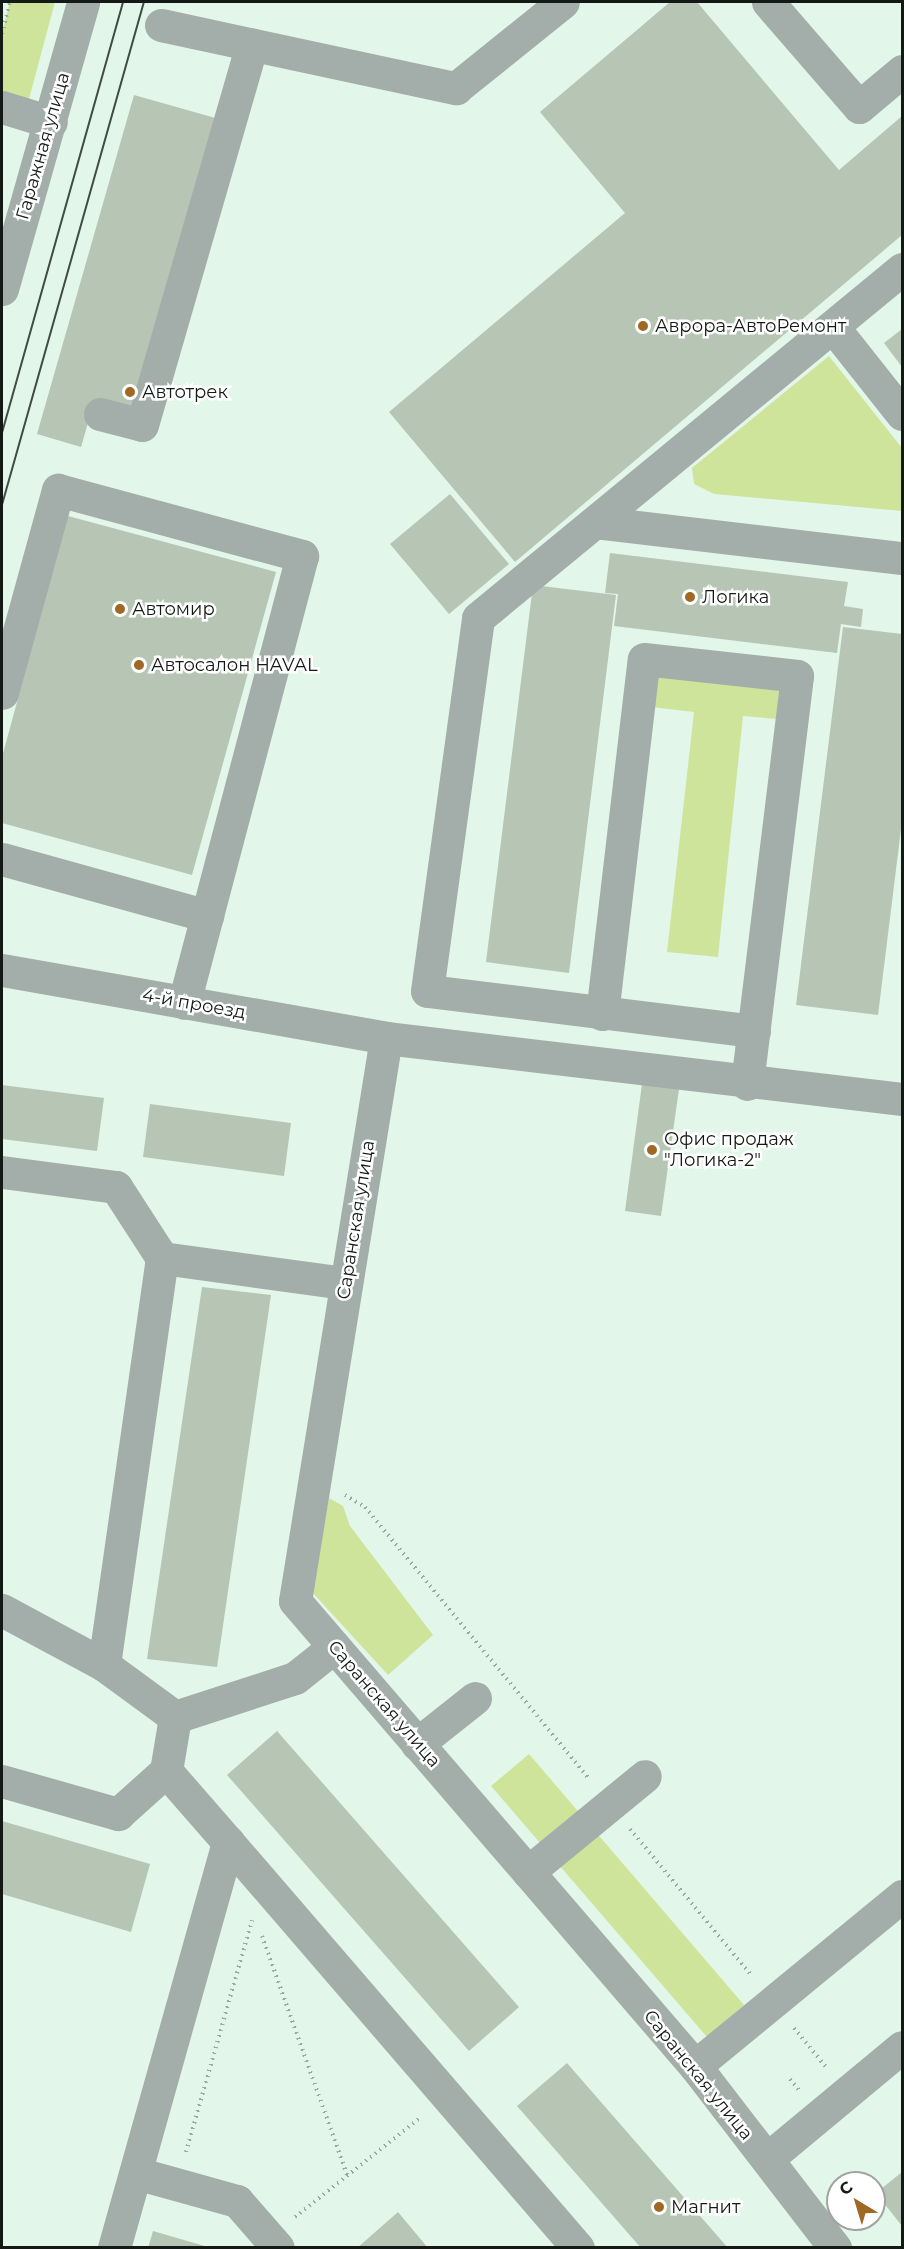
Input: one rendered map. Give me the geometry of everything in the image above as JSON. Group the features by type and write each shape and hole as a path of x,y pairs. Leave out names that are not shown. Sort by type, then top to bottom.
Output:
{"street":[{"name":"Гаражная улица","path":"2,290 83,2"},
{"path":"161,25 456,88 563,2"},
{"path":"768,2 859,107 903,70"},
{"path":"100,414 142,425 252,45"},
{"path":"2,107 51,122"},
{"path":"754,1031 427,991 478,618 903,269"},
{"path":"833,327 903,414"},
{"path":"2,693 57,490 302,556 184,1002"},
{"path":"595,522 903,558"},
{"path":"602,1014 644,659 796,676 747,1084"},
{"path":"2,859 207,916"},
{"name":"4-й проезд","path":"2,970 184,1002 245,1000 386,1038 494,1061 747,1084 902,1090"},
{"name":"Саранская улица","path":"386,1038 345,1283 296,1601 694,2066 835,2247"},
{"path":"2,1172 116,1187 162,1258 104,1665"},
{"path":"162,1258 345,1283"},
{"path":"2,1610 104,1665 175,1717"},
{"path":"175,1717 295,1678 334,1647"},
{"path":"417,1743 475,1698"},
{"path":"2,1781 118,1814 166,1771 175,1717"},
{"path":"166,1771 578,2247"},
{"path":"528,1872 645,1776"},
{"path":"114,2247 228,1842"},
{"path":"694,2066 903,1896"},
{"path":"767,2159 902,2048"},
{"path":"136,2172 237,2201 273,2242"}],"path":[{"path":"2,34 10,2"},
{"path":"177,2184 254,1914 347,2175"},
{"path":"790,2079 801,2091"},
{"path":"273,2242 347,2175 448,2096"}],"green space":[{"path":"10,2 55,2 29,99 2,102 2,33"},
{"path":"829,356 902,448 902,511 714,494 694,484 692,468"},
{"path":"649,669 780,677 777,719 743,716 718,957 667,952 694,712 651,707"},
{"path":"329,1498 343,1506 350,1526 433,1635 388,1675 312,1592"},
{"path":"529,1754 744,2005 707,2037 491,1786"}],"building":[{"name":"Аврора-АвтоРемонт","path":"670,2 697,2 839,170 902,116 902,235 515,562 389,412 625,213 540,112"},
{"path":"134,95 226,121 142,412 95,399 81,447 37,434"},
{"path":"902,329 902,367 884,343"},
{"path":"450,494 509,564 449,614 390,544"},
{"name":"Автосалон HAVAL","path":"68,516 276,572 192,875 2,823 2,757"},
{"path":"610,553 848,582 844,606 863,609 861,627 841,624 837,653 614,626 618,594 605,593"},
{"path":"533,585 616,595 569,973 486,962"},
{"path":"843,627 902,634 902,821 878,1015 796,1005"},
{"name":"Офис продаж \"Логика-2\"","path":"642,1084 679,1089 661,1216 625,1211"},
{"path":"2,1085 104,1098 97,1151 2,1139"},
{"path":"150,1104 291,1123 284,1176 143,1157"},
{"path":"202,1287 271,1295 217,1667 147,1659"},
{"path":"277,1731 519,2007 469,2051 227,1775"},
{"path":"2,1821 150,1864 131,1932 2,1894"},
{"path":"567,2063 728,2248 641,2248 517,2106"},
{"path":"902,2172 902,2226 886,2206 886,2185"},
{"path":"398,2212 428,2248 357,2248"},
{"path":"153,2231 208,2247 208,2248 148,2248"}],"tram line":[{"path":"2,433 123,2"},
{"path":"2,505 144,2"}],"place":[{"name":"Аврора-АвтоРемонт","path":"643,326"},
{"name":"Автотрек","path":"130,392"},
{"name":"Логика","path":"690,597"},
{"name":"Автомир","path":"120,609"},
{"name":"Автосалон HAVAL","path":"139,665"},
{"name":"Офис продаж \"Логика-2\"","path":"652,1150"},
{"name":"Магнит","path":"659,2207"}]}
